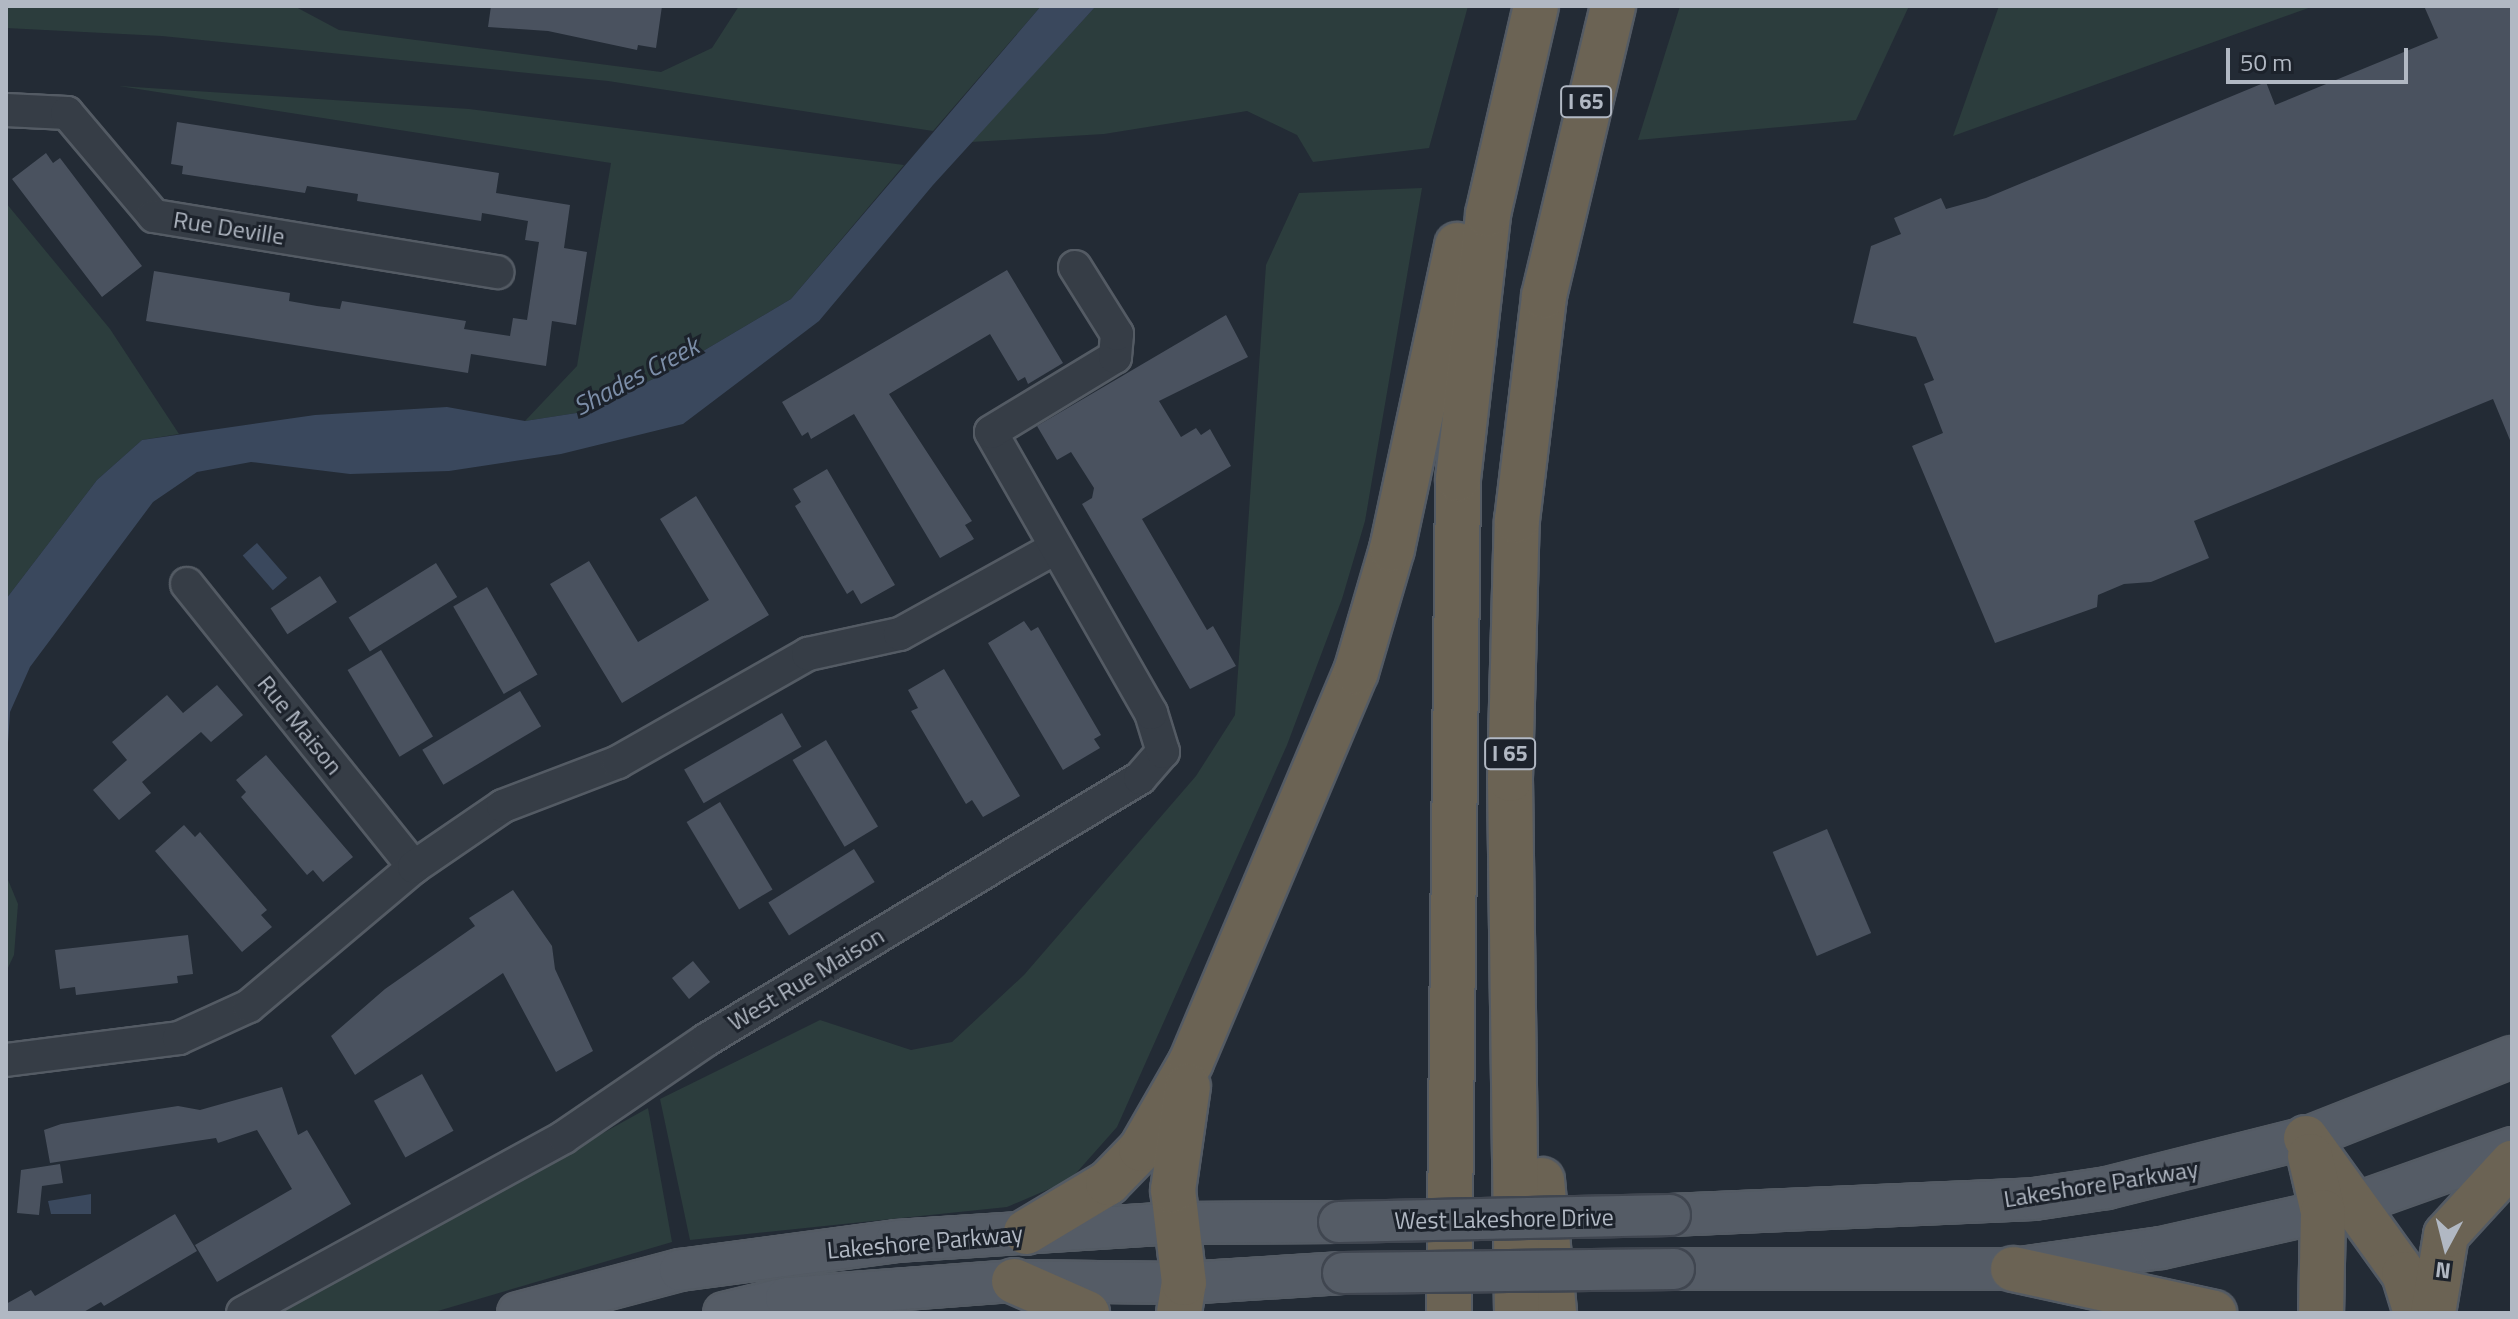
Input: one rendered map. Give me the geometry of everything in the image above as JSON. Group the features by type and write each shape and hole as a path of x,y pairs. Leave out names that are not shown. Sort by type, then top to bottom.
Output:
{"highway":[{"name":"I 65","path":"1449,1313 1453,579 1475,219 1501,156 1536,6"},
{"name":"I 65","path":"1517,1313 1513,900 1517,520 1527,418 1564,198 1613,6"},
{"path":"1026,1232 1119,1171 1141,1149 1191,1062 1356,672 1392,549 1475,219"},
{"path":"1513,900 1554,1313"},
{"path":"1182,1298 1173,1190 1191,1062"},
{"path":"2306,1138 2337,1208 2404,1274 2416,1313"},
{"path":"2433,1313 2446,1235 2512,1163"},
{"path":"2321,1313 2337,1208"},
{"path":"2013,1269 2214,1313"},
{"path":"1014,1281 1087,1313"}],"main road":[{"name":"Lakeshore Parkway","path":"1670,1215 2034,1199 2167,1176 2306,1138 2512,1057"},
{"path":"2013,1269 2161,1248 2337,1208 2512,1148"},
{"name":"West Lakeshore Drive","path":"1339,1222 1670,1215"},
{"name":"Lakeshore Parkway","path":"518,1313 680,1270 896,1241 1178,1223 1339,1222"},
{"name":"Lakeshore Parkway","path":"724,1313 786,1298 1014,1281 1182,1298 1343,1273 2013,1269"}],"street":[{"name":"Rue Deville","path":"6,110 67,113 154,216 497,272"},
{"name":"West Rue Maison","path":"243,1313 564,1137 706,1040 1140,778 1163,752 1151,713 991,432 1115,357 1117,334 1075,267"},
{"path":"6,1060 179,1038 249,1006 414,867 503,806 618,762 808,654 900,634 1055,548"},
{"name":"Rue Maison","path":"187,584 414,867"}],"shaded area":[{"path":"6,6 294,6 339,30 661,72 712,48 739,6 1041,6 933,131 608,81 162,36 6,28"},
{"path":"1096,6 1468,6 1429,148 1313,162 1297,135 1247,111 1104,134 971,142"},
{"path":"1680,6 1909,6 1856,120 1638,140"},
{"path":"1999,6 2314,6 1953,136"},
{"path":"119,86 469,109 904,165 791,299 666,373 583,412 525,421 577,366 611,163"},
{"path":"1422,188 1365,521 1342,599 1287,745 1117,1127 1070,1180 1007,1207 690,1240 660,1099 820,1020 911,1050 952,1042 1024,975 1196,776 1235,715 1266,265 1299,193"},
{"path":"6,203 110,329 179,434 142,440 97,480 6,599"},
{"path":"6,875 18,904 14,955 6,972"},
{"path":"648,1108 672,1242 431,1313 279,1313"}],"water":[{"path":"1041,6 1096,6 933,185 819,321 683,424 561,454 449,471 350,474 251,462 197,472 153,502 30,667 10,712 6,775 6,599 97,480 142,440 315,415 447,407 525,421 583,412 666,373 791,299"},
{"path":"257,543 287,578 273,590 243,555"},
{"path":"91,1194 91,1214 51,1214 48,1201"}],"building":[{"path":"491,6 662,6 656,48 638,45 637,50 548,31 488,27"},
{"path":"2424,6 2512,6 2512,445 2493,399 2194,521 2209,558 2151,582 2124,584 2098,595 2097,607 1995,643 1912,446 1943,433 1924,384 1934,380 1916,337 1853,323 1871,246 1901,234 1894,218 1941,198 1946,209 1986,198 2266,82 2275,105 2438,38"},
{"path":"177,122 499,173 496,193 570,205 564,248 587,252 576,325 552,321 546,366 471,354 468,373 146,321 154,271 290,293 289,301 317,306 340,309 342,301 466,321 464,329 510,336 513,318 527,320 539,242 525,240 528,221 482,213 481,221 357,201 358,194 307,186 305,193 182,174 183,166 171,164"},
{"path":"46,153 53,163 60,158 142,266 102,297 12,179"},
{"path":"1007,270 1063,363 1028,384 1025,377 1018,381 990,334 889,394 972,521 965,525 974,539 940,558 854,414 811,439 808,432 802,436 782,402"},
{"path":"1226,315 1248,357 1159,401 1181,437 1196,428 1201,435 1210,429 1231,466 1142,519 1207,630 1213,626 1236,666 1190,689 1082,504 1092,498 1094,488 1071,452 1057,460 1037,426"},
{"path":"827,469 895,585 861,604 853,590 847,594 795,506 801,502 793,489"},
{"path":"696,496 769,615 622,703 550,584 589,561 638,642 709,600 660,519"},
{"path":"436,563 457,597 370,652 349,618"},
{"path":"320,576 337,602 287,634 271,608"},
{"path":"487,587 538,674 504,694 453,606"},
{"path":"1024,621 1031,631 1038,627 1101,735 1094,739 1100,748 1063,770 988,643"},
{"path":"381,650 433,737 400,757 348,670"},
{"path":"944,669 1020,796 983,817 972,800 966,804 911,711 918,708 908,690"},
{"path":"217,685 243,715 211,742 201,732 142,782 151,793 119,820 93,790 127,760 112,742 167,695 183,713"},
{"path":"520,691 541,726 443,785 422,750"},
{"path":"782,713 802,747 704,803 684,770"},
{"path":"826,740 878,827 845,847 793,760"},
{"path":"266,755 353,857 323,882 313,870 307,875 241,797 246,792 236,780"},
{"path":"720,802 773,889 739,910 687,822"},
{"path":"184,825 195,837 200,832 267,910 261,915 272,927 242,952 155,851"},
{"path":"1827,829 1871,933 1817,956 1773,852"},
{"path":"854,849 875,882 789,936 768,903"},
{"path":"513,890 552,946 555,969 593,1051 556,1072 503,973 355,1075 331,1036 385,989 475,926 469,918"},
{"path":"188,935 193,974 177,976 178,983 76,995 75,987 60,989 55,950"},
{"path":"693,961 710,982 689,999 672,978"},
{"path":"422,1074 454,1131 405,1158 374,1101"},
{"path":"282,1087 298,1135 307,1130 351,1204 217,1282 195,1245 292,1189 257,1130 218,1143 216,1138 50,1163 44,1130 61,1124 178,1106 200,1110"},
{"path":"60,1164 63,1183 42,1186 39,1215 17,1213 21,1170"},
{"path":"175,1214 197,1251 104,1306 101,1302 82,1313 6,1313 6,1304 31,1290 35,1296"}],"water label":[{"name":"Shades Creek","path":"636,376"}]}
